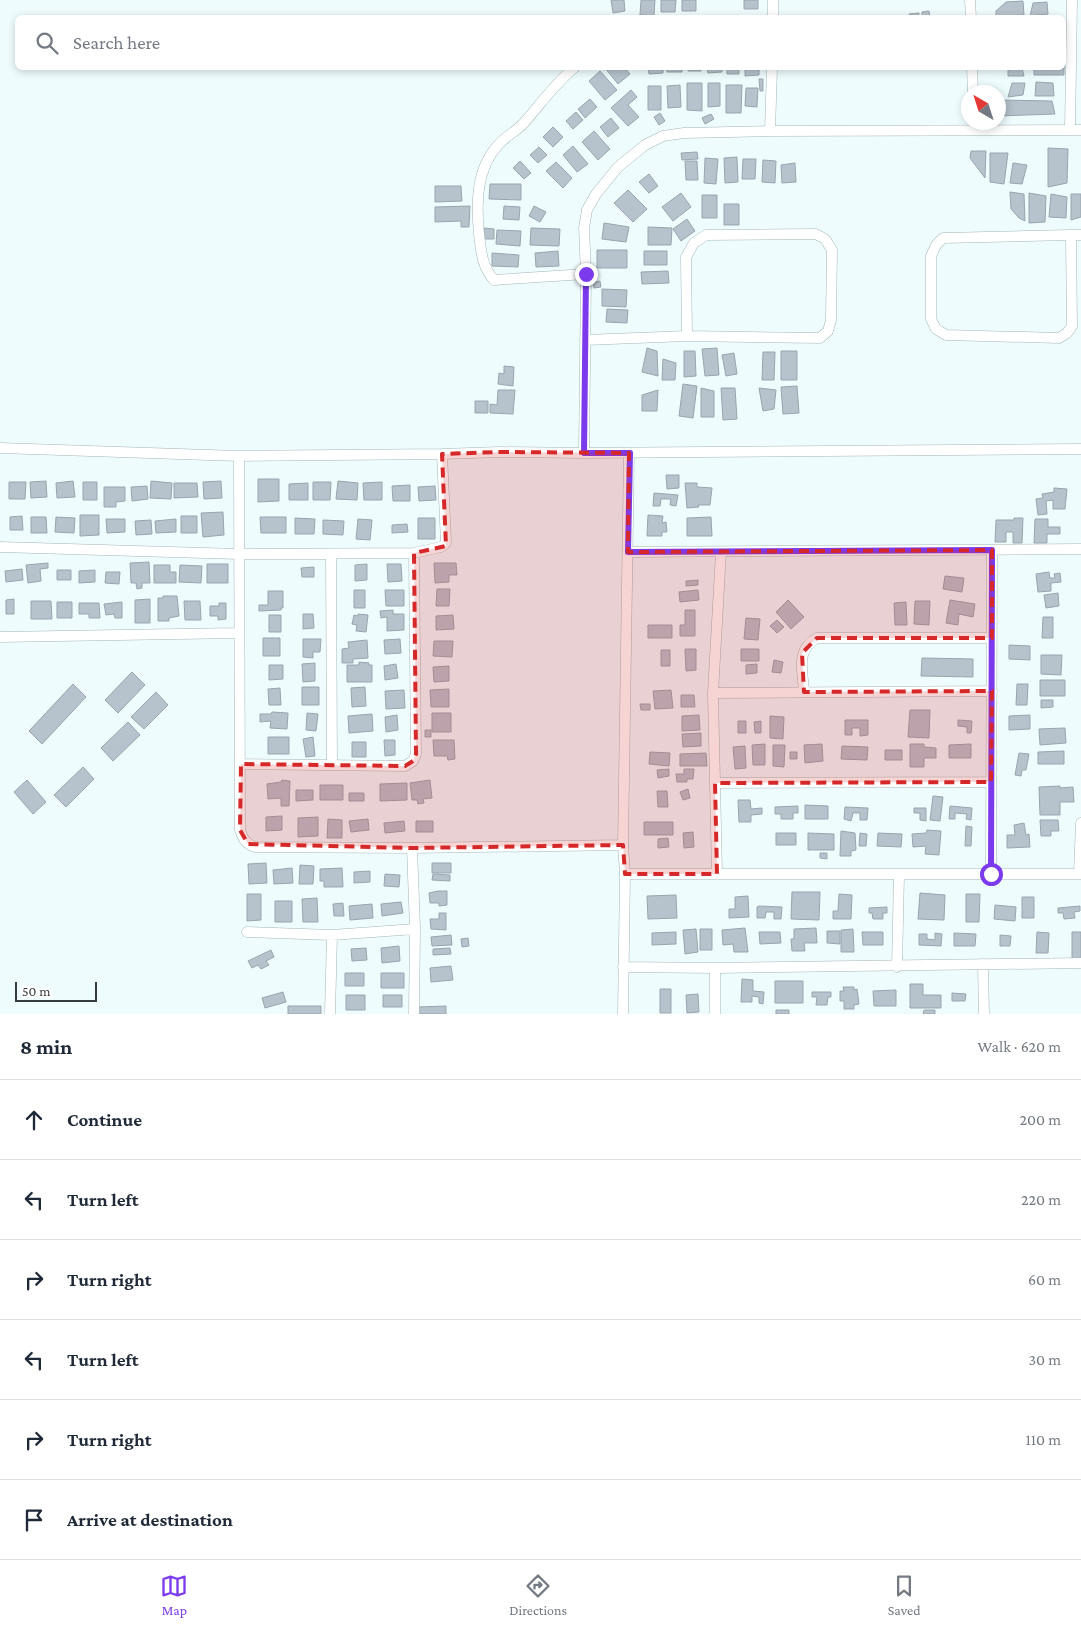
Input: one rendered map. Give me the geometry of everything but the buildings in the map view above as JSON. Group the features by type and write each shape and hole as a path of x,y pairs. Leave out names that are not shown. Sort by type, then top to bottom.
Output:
{"street":[{"path":"773,0 773,15"},
{"path":"970,0 971,15"},
{"path":"1070,130 1072,0"},
{"path":"572,70 550,91 523,124 500,142 483,168 478,195 478,224 484,266 494,280 586,274"},
{"path":"770,131 772,70"},
{"path":"972,70 973,85"},
{"path":"584,453 586,274 584,228 587,210 596,194 606,180 631,155 663,136 684,133 961,126"},
{"path":"1006,127 1081,130"},
{"path":"585,340 686,336 820,338 828,331 831,320 832,250 826,239 816,234 706,235 694,243 686,257 686,336"},
{"path":"1076,235 1072,326 1067,333 1058,338 946,335 936,329 931,319 931,256 936,245 943,238 1076,235"},
{"path":"0,448 239,456 499,452 630,453 1081,449"},
{"path":"623,1014 623,845 630,453"},
{"path":"0,547 238,554 414,553 441,547 446,542 442,454"},
{"path":"239,456 240,830 248,844 255,847 412,848 623,845"},
{"path":"628,552 1081,549"},
{"path":"991,874 992,550"},
{"path":"717,874 713,693 721,552"},
{"path":"241,764 405,766 412,761 416,754 414,553"},
{"path":"331,554 332,765"},
{"path":"0,637 238,633"},
{"path":"804,692 802,653 808,643 817,638 992,638"},
{"path":"713,693 992,691"},
{"path":"715,783 991,782"},
{"path":"624,874 1080,874 1081,823"},
{"path":"412,848 415,929 414,1014"},
{"path":"897,967 899,874"},
{"path":"247,932 332,935 415,929"},
{"path":"330,1014 332,935"},
{"path":"624,966 716,968 897,967 1081,963"},
{"path":"983,964 984,1014"},
{"path":"715,1014 716,968"}],"highlighted area":[{"path":"499,452 629,453 628,552 992,550 992,638 817,638 802,653 804,692 992,691 991,782 715,783 717,874 625,874 623,845 412,848 248,844 240,830 241,764 405,766 413,761 416,754 414,553 446,546 442,454"}],"route":[{"path":"586,274 584,453 630,453 628,552 992,550 991,874"}]}
